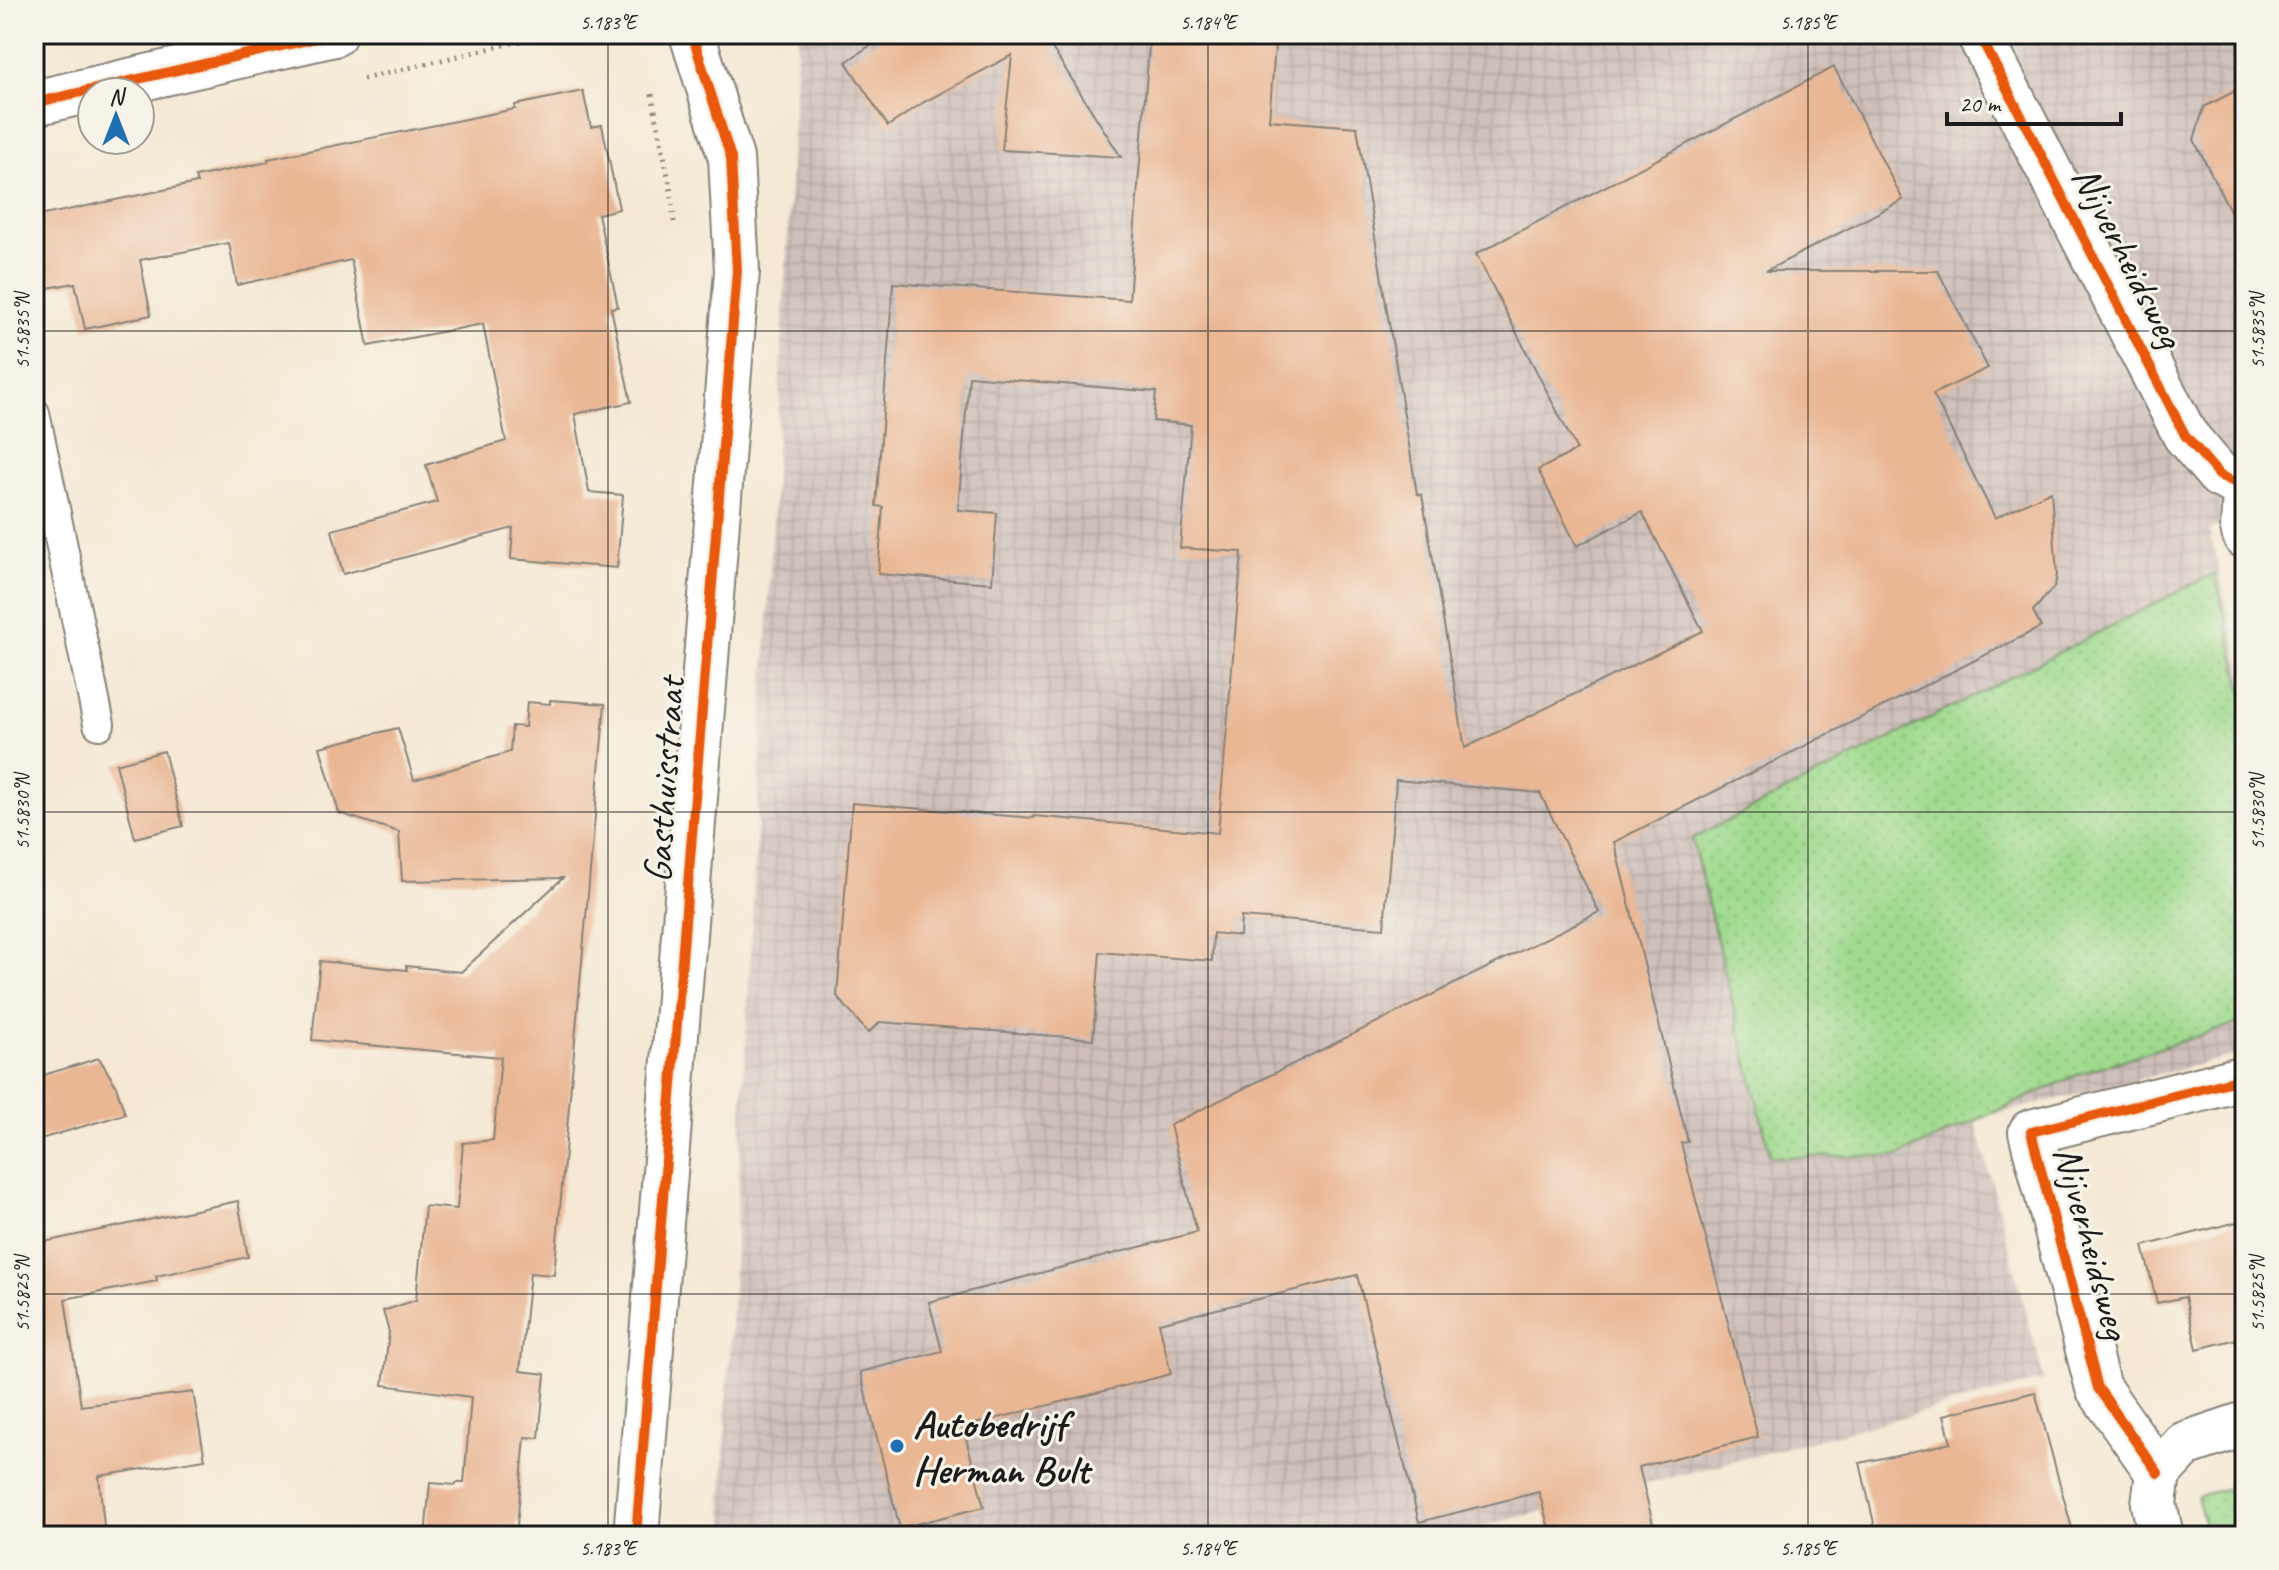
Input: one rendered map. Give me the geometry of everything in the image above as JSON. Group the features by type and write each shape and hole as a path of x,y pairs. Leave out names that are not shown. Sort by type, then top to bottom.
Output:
{"street":[{"name":"Gasthuisstraat","path":"636,1536 737,271 731,158 692,34"},
{"name":"Nijverheidsweg","path":"1979,34 2185,435 2219,475 2245,487"},
{"path":"34,103 319,36"},
{"path":"2245,493 2245,536"},
{"name":"Nijverheidsweg","path":"2158,1473 2098,1388 2031,1132 2245,1078"},
{"path":"2161,1536 2154,1504 2158,1473 2185,1444 2245,1424"}],"lane":[{"path":"34,413 99,724"}],"path":[{"path":"651,92 674,222"}],"shaded area":[{"path":"798,34 2245,34 2245,512 2209,530 2245,681 2245,1053 1975,1119 2044,1380 1446,1536 727,1536 722,1502"}],"green space":[{"path":"2215,573 2245,701 2245,1021 2079,1074 1898,1156 1771,1157 1692,839"},
{"path":"2245,1484 2245,1536 2207,1536 2197,1496"}],"building":[{"path":"887,34 1051,34 1045,37 1121,157 1002,150 1012,55 924,102 888,126 846,62"},
{"path":"1150,34 1276,34 1269,120 1357,127 1417,494 1422,495 1465,748 1703,631 1642,512 1577,546 1538,470 1577,450 1476,254 1834,67 1903,200 1766,271 1938,271 1988,368 1933,394 1995,518 2051,491 2057,574 2055,586 2033,611 2041,627 1614,842 1688,1142 1681,1143 1758,1437 1639,1467 1656,1536 1551,1536 1539,1492 1419,1522 1357,1275 1159,1323 1171,1374 963,1427 984,1507 900,1528 860,1372 942,1351 929,1302 1197,1232 1170,1125 1599,912 1540,793 1396,780 1384,928 1241,917 1240,936 1213,933 1212,961 1100,952 1093,1039 880,1022 868,1033 837,996 852,803 1218,833 1242,552 1180,548 1191,425 1153,421 1156,392 969,376 958,510 997,513 992,583 878,574 883,507 876,506 893,283 1129,300"},
{"path":"2245,86 2245,240 2194,140 2204,107"},
{"path":"583,91 591,127 602,125 619,209 598,214 618,307 611,308 631,402 575,414 589,492 623,495 617,568 511,559 513,528 343,574 332,530 437,502 426,465 506,441 483,324 368,346 351,260 237,285 229,243 140,260 151,315 85,329 75,283 42,289 34,252 34,217 197,183 195,177 268,162 268,159 515,109 515,105"},
{"path":"550,700 605,704 554,1275 530,1273 520,1371 545,1374 539,1438 525,1437 516,1536 425,1536 430,1483 464,1483 471,1397 383,1385 389,1332 383,1311 416,1300 425,1206 457,1209 463,1143 493,1140 501,1057 312,1040 320,961 461,972 563,878 402,881 399,832 339,813 320,747 398,728 414,780 510,752 512,726 525,727 527,702 550,704"},
{"path":"164,751 183,826 135,838 116,764"},
{"path":"99,1058 116,1086 125,1114 34,1141 34,1078"},
{"path":"238,1201 248,1257 156,1276 157,1281 65,1299 81,1406 193,1392 205,1459 99,1476 105,1536 34,1536 34,1244"},
{"path":"2245,1220 2245,1337 2197,1349 2185,1297 2157,1303 2143,1246"},
{"path":"2035,1392 2074,1536 1877,1536 1860,1463 1951,1443 1944,1415"}],"cycle path":[{"path":"34,103 334,34"},
{"path":"636,1536 737,271 731,158 692,34"},
{"path":"1979,34 2185,435 2219,475 2245,487"},
{"path":"2158,1473 2098,1388 2031,1132 2245,1078"}],"place":[{"name":"Autobedrijf Herman Bult","path":"897,1446"}]}
